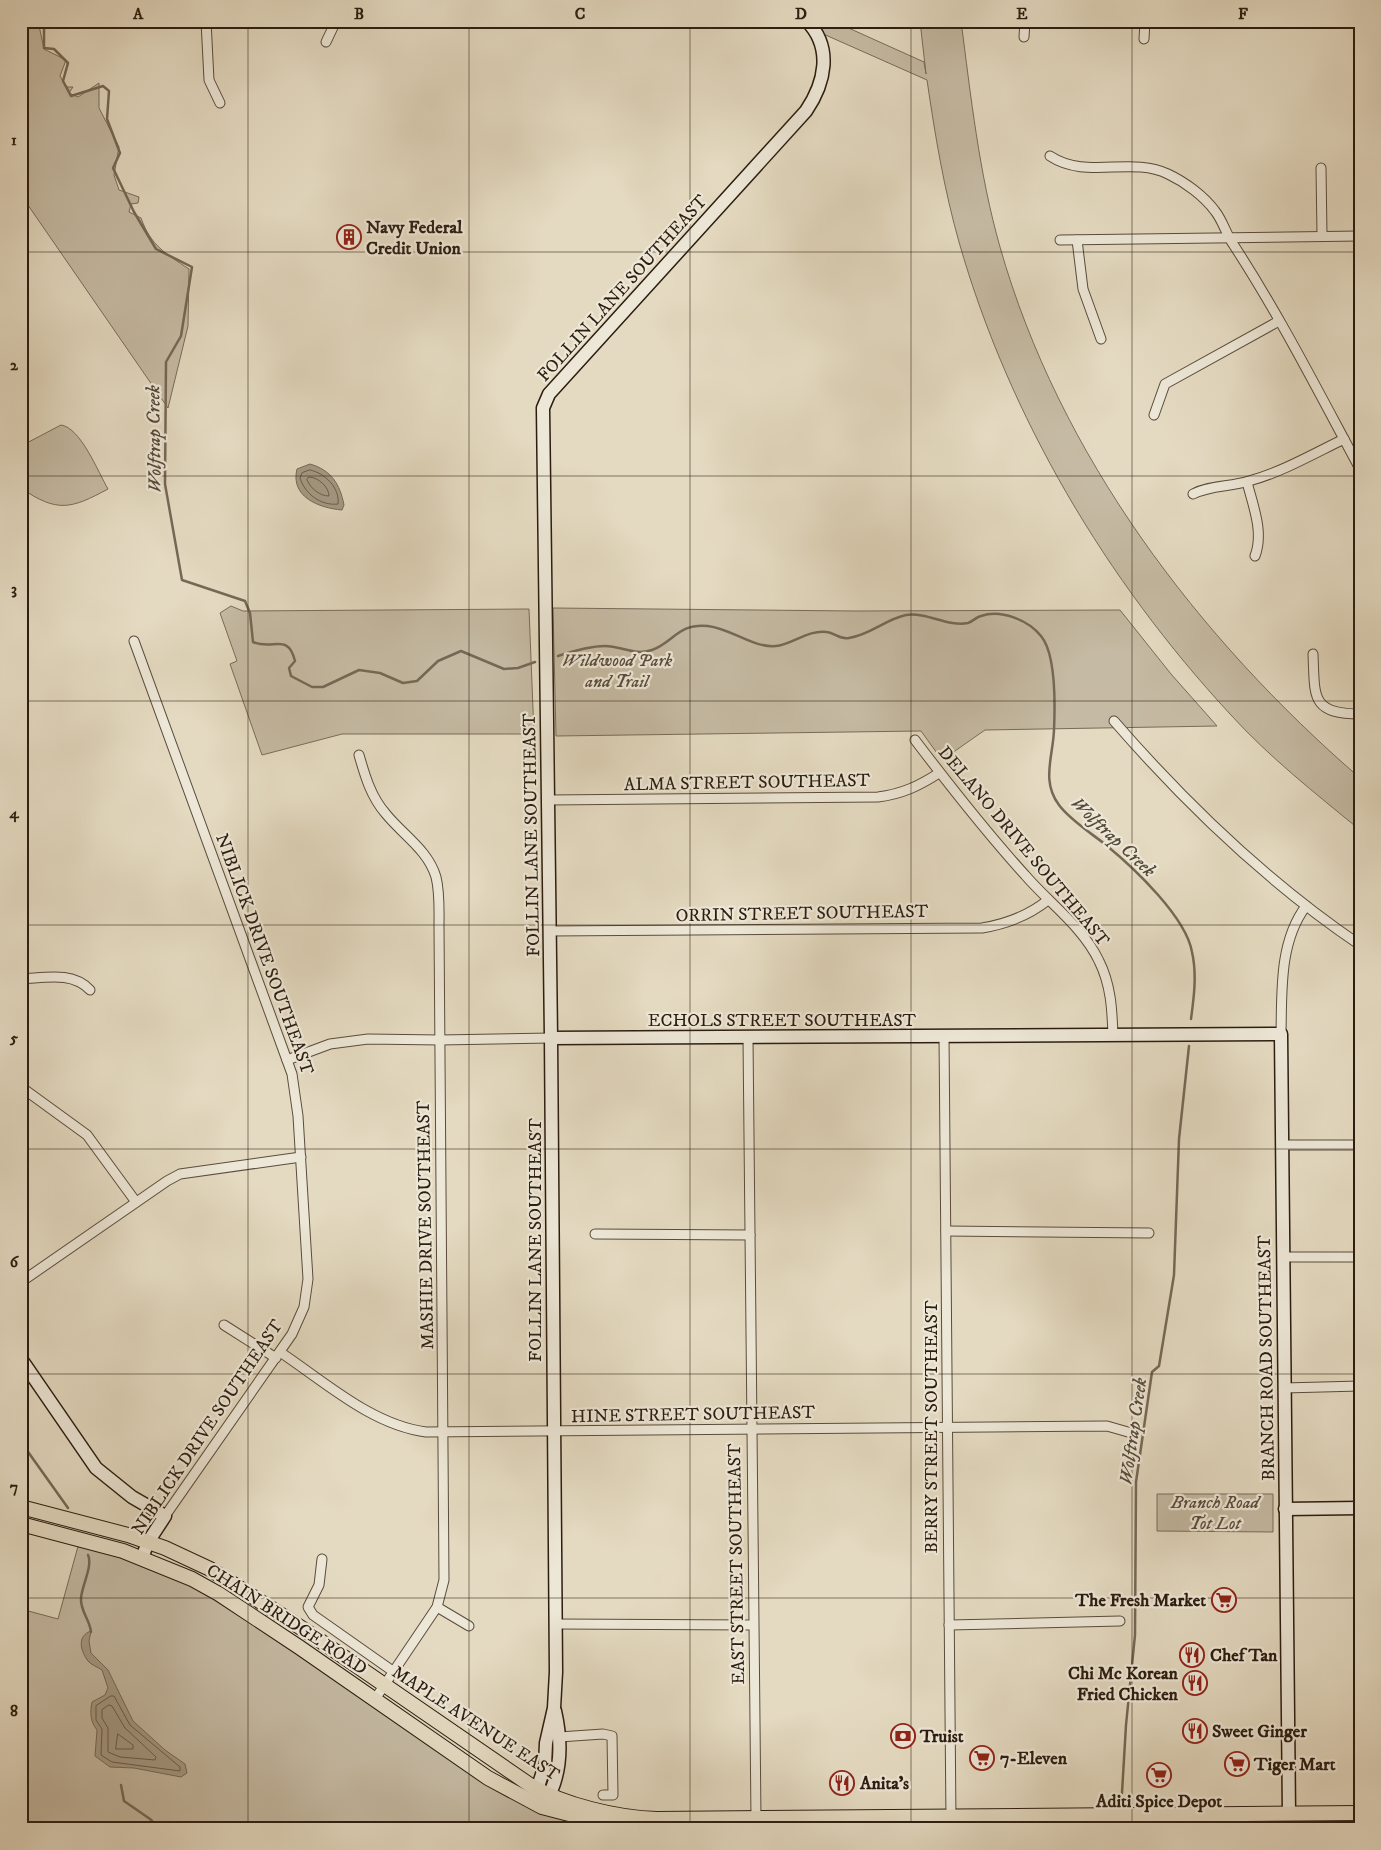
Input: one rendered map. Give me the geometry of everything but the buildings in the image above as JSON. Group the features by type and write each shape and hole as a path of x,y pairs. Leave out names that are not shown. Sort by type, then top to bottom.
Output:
{"main road":[{"path":"21,1506 106,1528 148,1542"},
{"name":"CHAIN BRIDGE ROAD","path":"21,1524 142,1558 192,1579 219,1594 488,1778 543,1797"},
{"name":"MAPLE AVENUE EAST","path":"148,1542 187,1558 226,1579 384,1685 543,1797 590,1809 653,1819 756,1824 951,1817 1146,1822 1289,1814 1360,1813"}],"street":[{"path":"206,21 209,80 220,103"},
{"path":"326,42 336,21"},
{"name":"FOLLIN LANE SOUTHEAST","path":"543,1797 557,1770 559,1737 554,1708 556,1624 552,1038 543,424 545,400 806,111 820,87 824,66 821,44 807,21"},
{"path":"1024,21 1024,36"},
{"path":"1144,21 1144,39"},
{"path":"1050,156 1073,167 1141,168 1167,173 1193,189 1216,211 1229,238 1256,280 1360,469"},
{"path":"1321,168 1322,235"},
{"path":"1060,240 1322,235 1360,236"},
{"path":"1077,240 1082,289 1101,339"},
{"path":"1154,415 1164,384 1279,322"},
{"path":"1193,494 1208,488 1247,482 1264,476 1344,439"},
{"path":"1247,482 1259,530 1259,547 1256,556"},
{"name":"NIBLICK DRIVE SOUTHEAST","path":"134,641 287,1060 294,1084 301,1157 308,1292 300,1320 278,1355 165,1516 148,1542 142,1558"},
{"path":"1313,654 1314,692 1318,707 1334,713 1360,714"},
{"path":"1114,721 1154,766 1215,828 1306,906 1360,945"},
{"name":"DELANO DRIVE SOUTHEAST","path":"915,740 939,773 990,835 1083,936 1100,961 1110,991 1113,1035"},
{"name":"MASHIE DRIVE SOUTHEAST","path":"359,755 366,779 376,802 424,855 435,876 439,927 446,1558 443,1588 437,1607 375,1699"},
{"name":"ALMA STREET SOUTHEAST","path":"548,800 878,797 894,795 915,788 939,773"},
{"name":"ORRIN STREET SOUTHEAST","path":"550,931 982,928 1014,920 1034,910 1048,900"},
{"name":"BRANCH ROAD SOUTHEAST","path":"1289,1814 1281,1034 1282,987 1285,960 1295,924 1306,906"},
{"path":"21,979 65,977 81,982 90,990"},
{"name":"ECHOLS STREET SOUTHEAST","path":"287,1060 309,1050 346,1041 368,1039 1281,1034"},
{"name":"BERRY STREET SOUTHEAST","path":"944,1036 948,1427 948,1684 951,1728 951,1817"},
{"name":"EAST STREET SOUTHEAST","path":"748,1038 756,1824"},
{"path":"21,1087 87,1135 136,1202"},
{"path":"1282,1145 1360,1145"},
{"path":"21,1282 136,1202 180,1174 196,1170 301,1157"},
{"path":"946,1231 1149,1233"},
{"path":"595,1234 750,1235"},
{"path":"1283,1257 1360,1256"},
{"name":"HINE STREET SOUTHEAST","path":"224,1325 278,1355 383,1421 411,1430 444,1432 669,1432 751,1429 1108,1426 1128,1432"},
{"path":"21,1359 96,1468 132,1497 165,1516"},
{"path":"1284,1388 1360,1386"},
{"path":"1285,1509 1360,1508"},
{"path":"322,1559 319,1585 308,1607 313,1615 394,1672"},
{"path":"437,1607 469,1626"},
{"path":"949,1625 1120,1621"},
{"path":"556,1624 753,1625"},
{"name":"FOLLIN LANE SOUTHEAST","path":"543,1797 546,1743 554,1708"},
{"path":"559,1737 603,1734 612,1736 613,1795 603,1795"}],"green space":[{"path":"21,21 38,21 44,49 66,60 60,76 66,87 73,87 69,93 78,97 99,83 99,108 119,147 114,175 119,190 139,197 138,203 131,204 129,212 141,218 149,236 160,248 189,269 188,326 168,408 21,195"},
{"path":"794,21 833,21 924,62 926,74 920,21 961,21 976,135 986,191 1000,247 1026,324 1058,398 1097,470 1141,538 1190,603 1244,665 1300,724 1360,778 1360,830 1260,745 1230,714 1142,608 1103,552 1067,493 1034,433 1005,371 980,307 959,242 944,182 927,80"},
{"path":"61,425 68,428 82,442 108,489 84,501 74,504 55,505 45,502 21,488 21,446"},
{"name":"Wildwood Park and Trail","path":"231,606 243,611 529,609 534,734 342,734 262,755 230,664 237,661 220,613"},
{"name":"Wildwood Park and Trail","path":"553,608 855,611 1120,610 1171,674 1217,726 985,730 942,760 921,731 556,736"},
{"name":"Branch Road Tot Lot","path":"1157,1494 1273,1494 1273,1532 1157,1531"},
{"path":"80,1539 169,1568 488,1778 604,1822 603,1829 21,1829 21,1609 58,1619"}],"water":[{"path":"310,464 324,470 337,484 344,505 342,510 316,504 302,494 296,479 297,469"},
{"path":"91,1631 89,1641 91,1653 108,1670 133,1721 165,1750 185,1764 187,1773 181,1777 134,1768 110,1767 95,1756 97,1730 91,1717 92,1702 105,1695 108,1688 102,1670 89,1662 82,1648 81,1644 84,1636"}],"waterway":[{"name":"Wolftrap Creek","path":"39,21 44,22 44,48 54,49 68,63 63,81 71,96 103,86 109,91 107,119 120,153 113,168 134,212 156,249 192,267 181,336 166,362 165,484 182,580 245,601 250,613 253,642 267,645 279,644 288,647 295,661 289,668 291,676 312,687 323,687 359,670 380,673 403,683 417,681 438,661 461,651 504,669 518,668 535,662"},
{"name":"Wolftrap Creek","path":"558,656 599,646 611,646 646,652 659,647 683,630 698,626 717,628 759,644 776,646 820,632 849,638 906,615 922,616 960,624 968,623 989,614 997,614 1014,617 1029,625 1036,630 1046,644 1050,655 1054,681 1053,740 1049,769 1050,787 1059,805 1069,816 1106,845 1144,880 1170,909 1180,924 1188,938 1194,960 1191,1019"},
{"name":"Wolftrap Creek","path":"1122,1793 1126,1725 1135,1635 1136,1482 1152,1372 1159,1366 1174,1275 1179,1139 1189,1046"},
{"path":"21,1442 68,1508"},
{"path":"88,1555 89,1565 81,1603 91,1632"},
{"path":"121,1785 124,1801 150,1819 160,1829"}],"place":[{"name":"Navy Federal Credit Union","path":"349,237"},
{"name":"The Fresh Market","path":"1224,1600"},
{"name":"Chef Tan","path":"1192,1655"},
{"name":"Chi Mc Korean Fried Chicken","path":"1195,1683"},
{"name":"Sweet Ginger","path":"1195,1731"},
{"name":"Truist","path":"903,1736"},
{"name":"7-Eleven","path":"982,1758"},
{"name":"Tiger Mart","path":"1237,1764"},
{"name":"Aditi Spice Depot","path":"1159,1775"},
{"name":"Anita's","path":"842,1783"}]}
